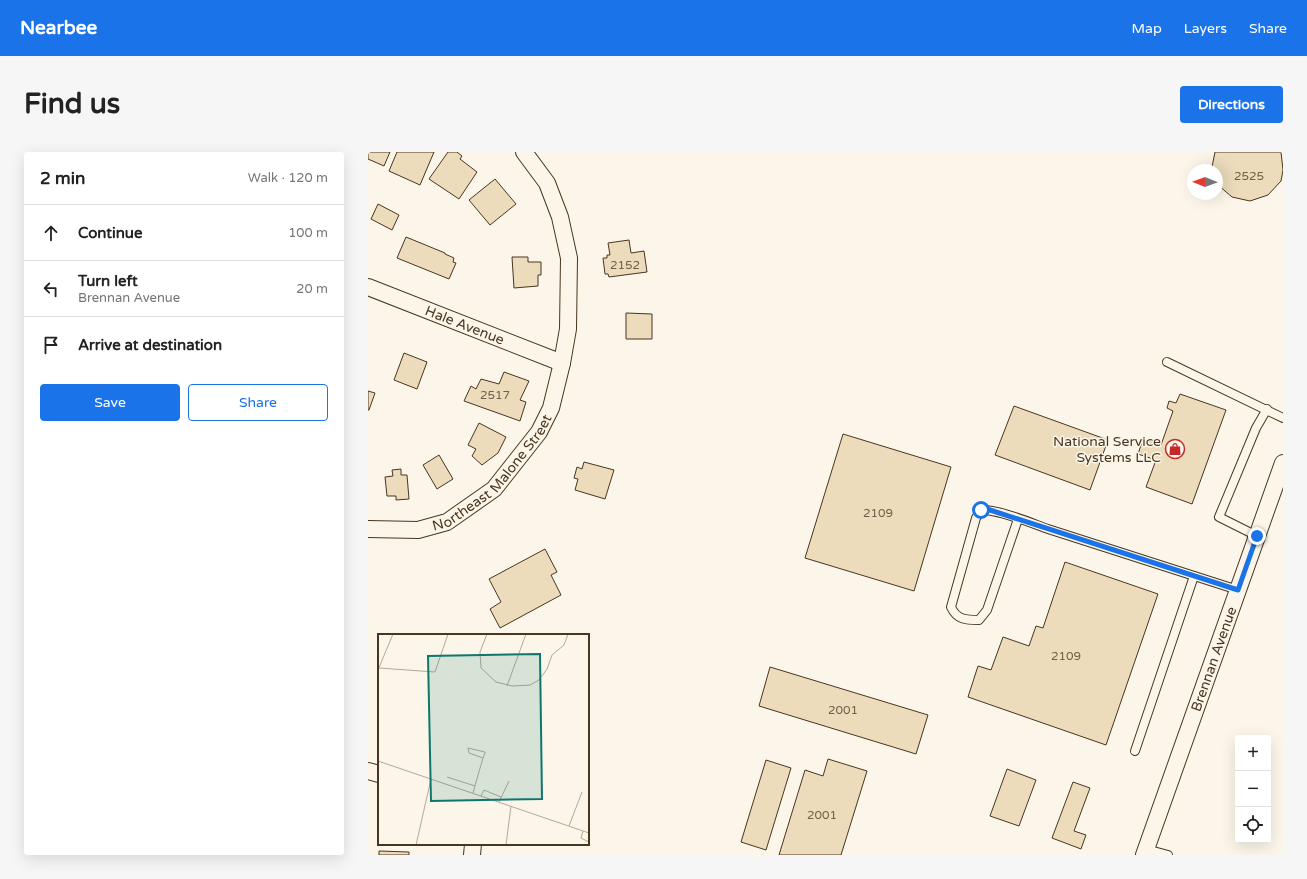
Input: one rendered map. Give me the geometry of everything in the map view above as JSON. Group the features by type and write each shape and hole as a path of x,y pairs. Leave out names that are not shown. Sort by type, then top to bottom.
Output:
{"street":[{"name":"Northeast Malone Street","path":"373,530 418,530 447,522 494,489 539,432 551,408 562,363 568,328 569,258 560,218 547,184 524,152"},
{"name":"Hale Avenue","path":"368,287 562,363"},
{"name":"Brennan Avenue","path":"1145,852 1283,463"},
{"path":"368,771 378,774"}],"lane":[{"path":"1167,362 1283,418"},
{"path":"1257,536 1220,516 1256,428 1267,409"},
{"path":"1018,519 987,610 979,620 964,620 955,615 951,607 976,518 981,510 987,509 1018,519 1194,576 1238,590"},
{"path":"1135,751 1194,576"},
{"path":"1145,852 1168,855"}],"building":[{"path":"368,152 390,152 384,166 368,159"},
{"path":"397,152 434,152 420,185 389,171"},
{"path":"448,152 457,152 462,156 460,159 477,172 459,199 429,179"},
{"path":"1215,152 1281,152 1283,170 1281,181 1268,195 1250,201 1232,197 1223,189 1223,164 1213,164"},
{"path":"495,179 516,204 490,225 469,200"},
{"path":"378,204 399,215 392,230 371,219"},
{"path":"406,237 454,258 453,262 456,263 449,279 397,258"},
{"path":"629,240 631,253 644,251 647,272 609,277 608,274 605,274 603,258 607,258 607,255 610,255 608,243"},
{"path":"512,257 528,257 528,262 541,262 541,275 538,275 538,286 514,288"},
{"path":"626,313 652,314 652,339 626,339"},
{"path":"404,353 427,362 417,389 394,380"},
{"path":"504,372 529,381 520,400 526,402 520,421 464,401 471,386 476,389 481,379 499,384"},
{"path":"368,391 375,393 369,410 368,410"},
{"name":"National Service Systems LLC","path":"1180,394 1226,410 1192,504 1146,487 1156,460 1138,454 1143,439 1161,445 1173,411 1167,408 1169,401 1176,403"},
{"path":"1014,406 1108,440 1090,490 995,455"},
{"path":"479,423 506,437 498,453 482,465 472,456 476,449 468,445"},
{"path":"843,434 951,467 914,591 805,558"},
{"path":"439,455 453,479 437,489 423,465"},
{"path":"584,462 614,470 605,499 575,490 578,479 574,478 577,467 582,469"},
{"path":"401,469 401,475 407,475 409,499 396,500 396,496 387,496 385,477 393,476 392,470"},
{"path":"545,549 557,572 551,575 561,595 500,628 490,609 501,602 489,579"},
{"path":"1065,562 1158,594 1106,745 968,697 978,666 991,670 1003,637 1029,646 1036,626 1043,628"},
{"path":"770,667 928,715 916,754 759,706"},
{"path":"828,759 867,771 841,855 779,855 805,770 823,776"},
{"path":"766,760 791,768 766,850 741,842"},
{"path":"1007,769 1036,780 1019,826 990,816"},
{"path":"1073,782 1090,788 1074,831 1086,835 1081,849 1052,838"},
{"path":"379,851 409,852 409,855 379,855"}],"place":[{"name":"National Service Systems LLC","path":"1175,449"}],"route":[{"path":"981,510 987,509 1238,590 1257,536"}]}
